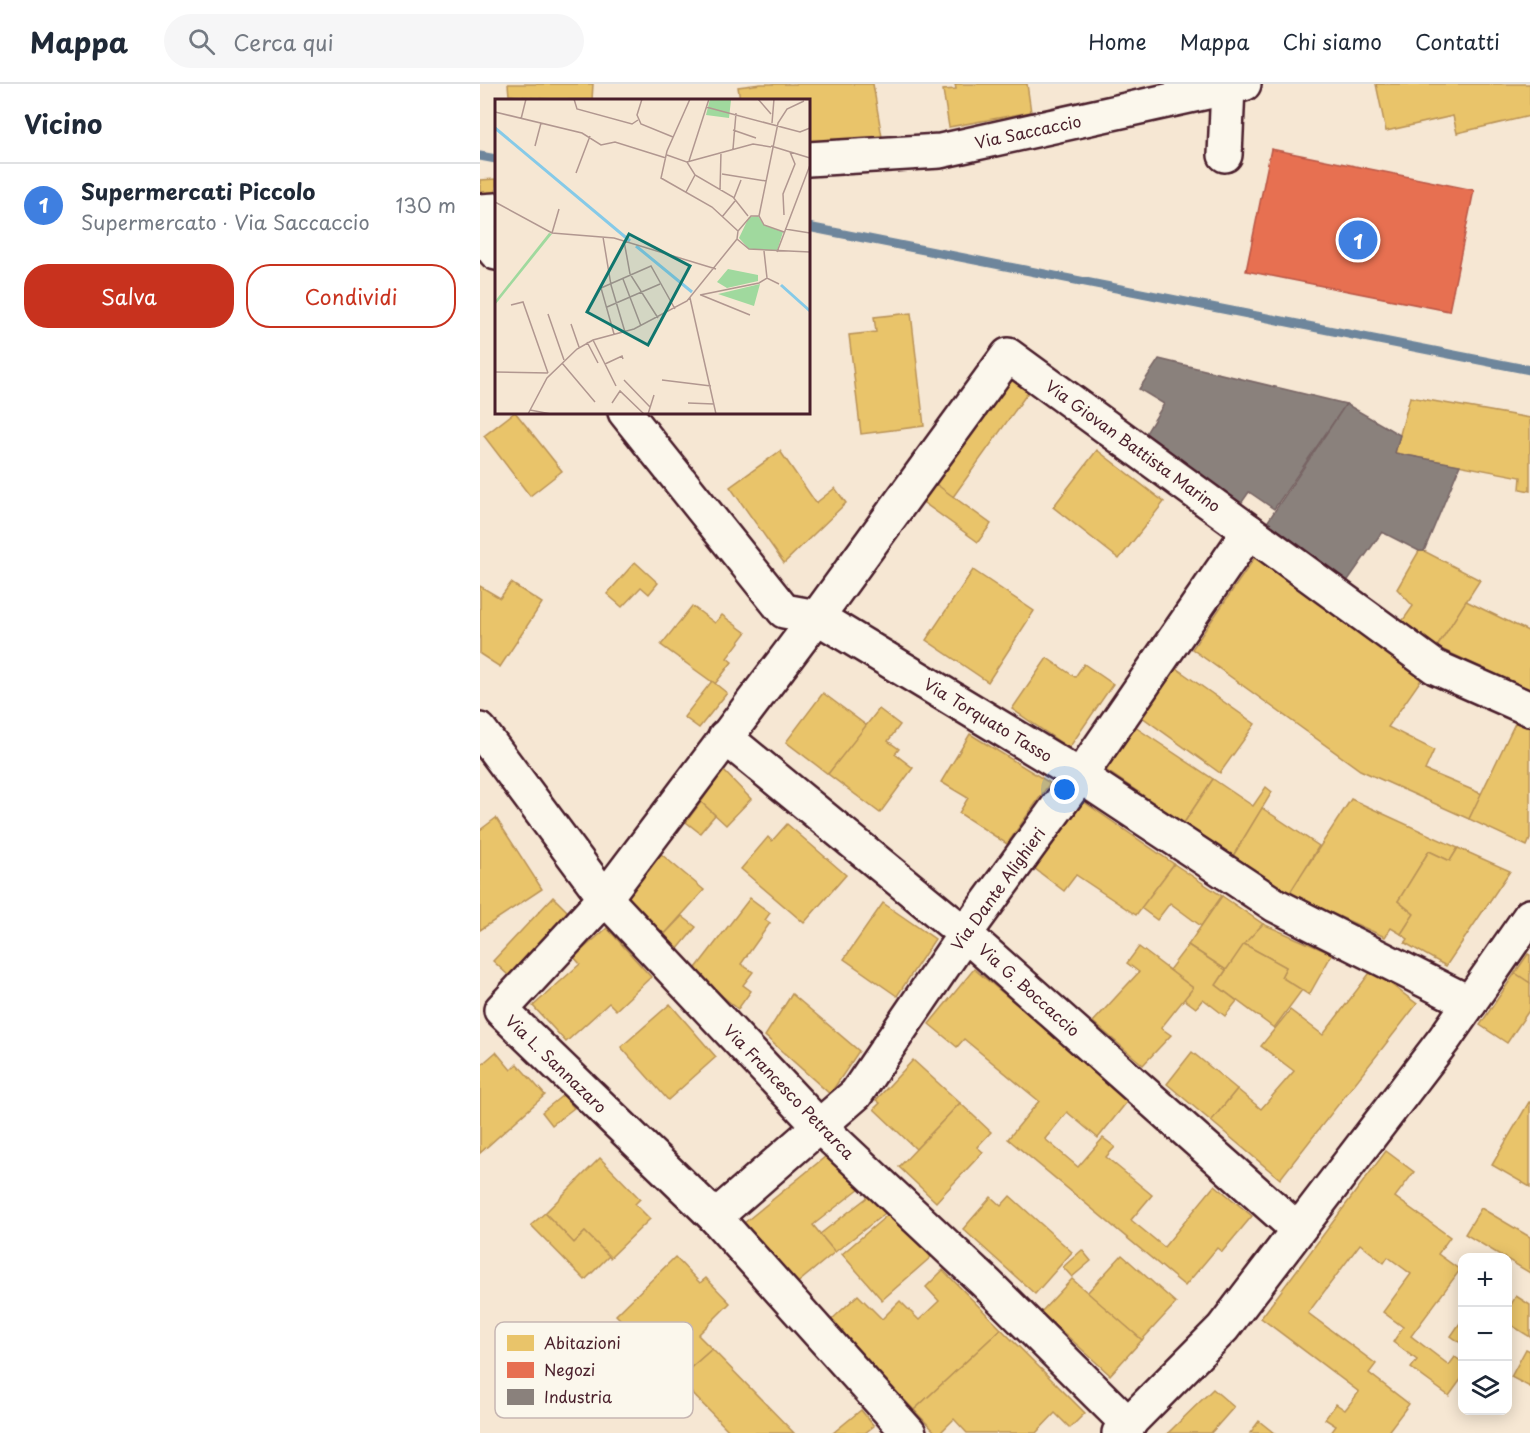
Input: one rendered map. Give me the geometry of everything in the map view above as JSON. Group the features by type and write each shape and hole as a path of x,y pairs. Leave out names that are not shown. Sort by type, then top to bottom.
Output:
{"street":[{"path":"1225,155 1236,86"},
{"name":"Via Saccaccio","path":"810,159 940,151 1236,86"},
{"path":"480,211 495,210"},
{"path":"480,232 495,252"},
{"name":"Via Giovan Battista Marino","path":"817,617 1008,355 1435,667 1530,709"},
{"name":"Via Torquato Tasso","path":"627,414 784,611 817,617 1080,776 1275,905 1470,1003"},
{"name":"Via Dante Alighieri","path":"715,1217 856,1094 965,934 1080,776 1249,531"},
{"name":"Via L. Sannazaro","path":"817,617 605,898 501,1010 715,1217 909,1433"},
{"name":"Via Francesco Petrarca","path":"480,730 605,898 820,1127 986,1283 1124,1429"},
{"name":"Via G. Boccaccio","path":"725,737 965,934 1297,1229"},
{"path":"1124,1429 1223,1328 1470,1003 1530,916"}],"building: Abitazioni":[{"path":"508,84 593,84 592,99 544,99 509,95"},
{"path":"761,84 873,84 883,143 810,151 810,99 740,99 738,87"},
{"path":"955,84 1027,84 1031,112 949,127 943,90 956,89"},
{"path":"1376,84 1530,84 1530,116 1457,133 1453,116 1386,131"},
{"path":"495,179 495,198 480,199 480,180"},
{"path":"911,313 924,426 861,434 849,335 876,332 874,317"},
{"path":"1013,369 1034,384 953,497 933,482"},
{"path":"1410,397 1530,418 1530,491 1520,489 1521,477 1395,453"},
{"path":"512,414 517,414 562,471 530,496 484,436"},
{"path":"1097,450 1164,502 1119,559 1053,507"},
{"path":"780,451 816,503 835,488 846,503 784,563 730,487"},
{"path":"933,482 991,524 978,542 920,500"},
{"path":"1419,551 1424,551 1480,580 1437,647 1401,623 1413,606 1397,589"},
{"path":"1258,553 1423,677 1388,727 1434,750 1425,770 1482,794 1469,819 1360,770 1192,649"},
{"path":"635,562 658,583 649,594 641,587 622,607 607,594"},
{"path":"973,570 1034,611 988,682 926,640"},
{"path":"511,583 542,603 500,667 480,654 480,586 500,598"},
{"path":"1466,601 1530,632 1530,690 1437,647"},
{"path":"692,606 715,623 722,615 746,633 727,658 732,662 715,684 661,645"},
{"path":"1047,658 1075,677 1084,664 1113,684 1069,748 1012,709"},
{"path":"1173,666 1255,724 1220,773 1138,714"},
{"path":"712,681 727,693 699,728 684,717"},
{"path":"823,693 867,726 828,774 786,742"},
{"path":"879,709 900,725 888,741 899,749 895,754 913,768 880,813 828,774"},
{"path":"1518,717 1530,723 1530,839 1527,846 1469,819"},
{"path":"1135,727 1213,779 1184,823 1106,770"},
{"path":"970,734 1050,783 1007,844 959,813 968,798 941,782"},
{"path":"723,770 751,799 726,825 701,802"},
{"path":"1213,779 1253,806 1266,787 1272,792 1233,856 1184,823"},
{"path":"1351,799 1458,848 1450,861 1429,851 1398,901 1414,914 1401,934 1391,928 1385,937 1289,894"},
{"path":"701,802 715,815 700,833 686,822"},
{"path":"1084,802 1174,864 1136,915 1076,875 1064,891 1034,868"},
{"path":"1262,808 1319,846 1289,894 1233,856"},
{"path":"496,818 542,889 480,930 480,830"},
{"path":"787,824 846,875 804,923 741,869 768,837 772,841"},
{"path":"1458,848 1510,871 1446,966 1405,943 1408,939 1401,934 1414,914 1398,901 1429,851 1450,861"},
{"path":"661,854 704,890 662,937 621,902"},
{"path":"1174,864 1222,896 1201,926 1170,903 1157,920 1141,908"},
{"path":"1222,896 1263,924 1226,970 1188,945"},
{"path":"553,897 569,913 509,976 493,961"},
{"path":"750,898 770,913 765,920 770,923 741,964 753,972 743,985 751,991 738,1009 693,972"},
{"path":"883,903 935,939 897,996 844,959"},
{"path":"682,916 696,927 677,950 662,937"},
{"path":"1263,924 1332,954 1309,995 1281,977 1286,967 1244,944"},
{"path":"607,928 651,977 616,1010 609,1003 566,1042 533,1006 580,964 574,957"},
{"path":"1244,944 1286,967 1281,977 1302,990 1274,1028 1216,985"},
{"path":"1188,945 1226,970 1216,985 1237,1001 1225,1016 1203,999 1196,1008 1184,999 1193,988 1169,970"},
{"path":"1139,947 1193,988 1161,1028 1171,1035 1143,1065 1093,1022 1139,972 1127,963"},
{"path":"1528,954 1530,955 1530,983 1515,973"},
{"path":"974,969 1130,1098 1098,1138 1067,1112 1045,1139 1078,1167 1103,1138 1115,1147 1106,1157 1152,1195 1131,1220 1164,1247 1215,1185 1252,1216 1222,1252 1217,1248 1185,1286 1008,1139 1039,1101 964,1039 957,1047 929,1024"},
{"path":"1372,970 1417,1004 1280,1179 1211,1121 1237,1089 1261,1109 1294,1071 1261,1046 1290,1010 1323,1035"},
{"path":"1515,973 1530,983 1530,1009 1507,1043 1480,1025"},
{"path":"792,994 859,1051 830,1094 765,1036"},
{"path":"670,1004 716,1057 668,1100 621,1047"},
{"path":"496,1052 511,1070 517,1064 545,1095 480,1153 480,1066"},
{"path":"1192,1052 1237,1089 1211,1121 1167,1084"},
{"path":"913,1060 960,1103 916,1149 874,1109 880,1103 876,1100"},
{"path":"563,1095 574,1108 552,1125 542,1112"},
{"path":"1530,1102 1530,1187 1492,1165"},
{"path":"960,1103 991,1132 977,1147 983,1152 936,1202 899,1167"},
{"path":"1386,1151 1414,1172 1395,1197 1450,1237 1438,1254 1458,1269 1458,1273 1411,1336 1449,1365 1455,1357 1458,1359 1458,1384 1449,1396 1411,1368 1417,1360 1393,1342 1403,1327 1383,1312 1411,1274 1388,1257 1384,1263 1360,1244 1308,1313 1376,1364 1369,1373 1409,1404 1387,1433 1331,1433 1336,1426 1325,1419 1336,1404 1345,1410 1359,1392 1261,1318"},
{"path":"831,1152 860,1188 813,1225 835,1252 795,1285 744,1223"},
{"path":"600,1158 640,1199 635,1204 650,1219 610,1258 585,1232 574,1243 545,1213"},
{"path":"873,1193 888,1211 835,1252 820,1234"},
{"path":"1010,1196 1072,1252 1035,1294 963,1229 991,1197 1001,1206"},
{"path":"1481,1208 1530,1237 1530,1273 1512,1262 1512,1253 1497,1253 1465,1234"},
{"path":"892,1211 931,1257 882,1300 842,1254"},
{"path":"545,1213 574,1243 585,1232 609,1256 585,1280 531,1225"},
{"path":"1082,1250 1091,1261 1072,1277 1063,1267"},
{"path":"1122,1255 1176,1303 1142,1340 1087,1293"},
{"path":"675,1257 700,1283 706,1278 730,1303 698,1335 712,1349 693,1366 693,1322 623,1322 616,1315"},
{"path":"943,1270 1001,1329 914,1410 829,1322 858,1295 882,1319 900,1301 919,1320 939,1301 926,1287"},
{"path":"1072,1279 1142,1340 1110,1375 1041,1312"},
{"path":"1516,1296 1530,1305 1530,1337 1512,1326 1512,1303"},
{"path":"1458,1326 1458,1341 1451,1336"},
{"path":"1001,1329 1085,1413 1070,1428 1055,1413 1036,1433 967,1433 954,1419 940,1433 936,1433 914,1410"},
{"path":"712,1349 794,1433 731,1433 693,1394 693,1366"},
{"path":"1526,1349 1530,1351 1530,1387 1512,1378"},
{"path":"1213,1389 1234,1407 1211,1433 1168,1433"},
{"path":"861,1410 874,1426 865,1433 833,1433"},
{"path":"1259,1421 1274,1433 1250,1433"}],"building: Negozi":[{"path":"1271,149 1474,190 1449,311 1246,271"}],"building: Industria":[{"path":"1159,359 1346,404 1274,509 1249,492 1240,505 1146,433 1164,404 1139,389"},
{"path":"1346,404 1400,435 1395,453 1460,465 1424,551 1419,551 1382,532 1346,583 1266,524"}],"waterway":[{"path":"480,156 495,159"},
{"path":"810,227 1530,370"}],"place":[{"name":"Supermercati Piccolo","path":"1358,240"}]}
